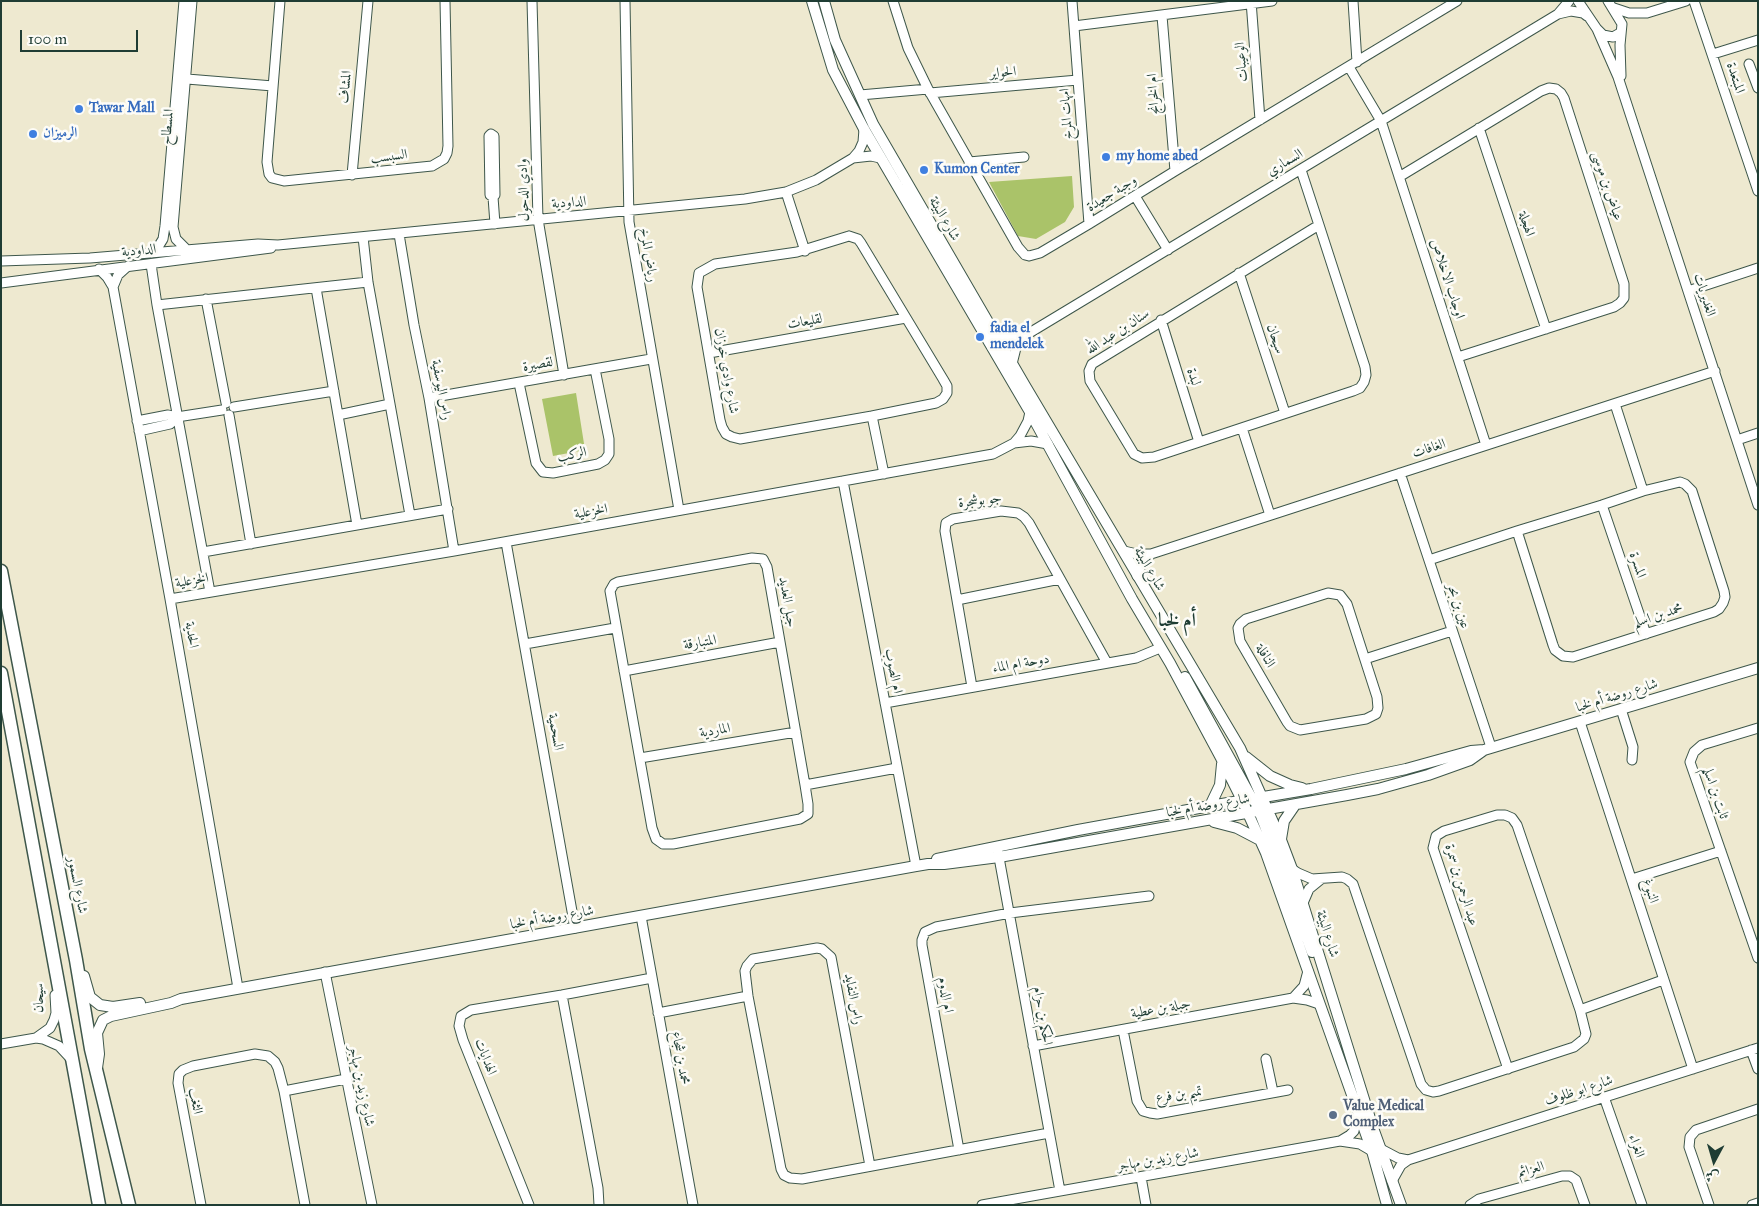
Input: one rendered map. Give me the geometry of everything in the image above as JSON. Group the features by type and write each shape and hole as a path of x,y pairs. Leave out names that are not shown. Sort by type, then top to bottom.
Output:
{"main road":[{"name":"شارع السمور","path":"1,571 96,1071 129,1205"},
{"path":"1,674 99,1205"}],"street":[{"name":"المسطاح","path":"155,252 162,239 165,226 184,1"},
{"name":"المسطاح","path":"164,262 170,251 173,232 192,1"},
{"name":"السبسب","path":"280,1 267,162 269,174 272,178 284,180 432,166 444,159 447,153 445,1"},
{"name":"المشاف","path":"352,175 368,1"},
{"name":"وادي الدحول","path":"532,1 538,219 564,375"},
{"name":"رياض المرخ","path":"624,1 628,211 651,359 678,510"},
{"name":"شارع البيئة","path":"812,1 833,70 864,130 1030,412 1221,758 1252,799 1263,810 1281,840 1292,868 1326,978 1376,1150 1387,1205"},
{"name":"شارع البيئة","path":"824,1 835,40 873,124 1012,364 1240,748 1252,799 1248,813 1260,840 1308,971 1358,1114 1392,1181 1401,1205"},
{"name":"وجبة جعيدة","path":"893,1 908,48 929,91 1018,247 1025,255 1029,256 1040,253 1089,224 1457,1"},
{"name":"امهات المرخ","path":"1072,1 1089,224"},
{"path":"1074,26 1272,1"},
{"path":"1353,1 1357,62"},
{"name":"السماري","path":"1012,364 1016,348 1026,335 1558,14 1569,1"},
{"name":"الغديريات","path":"1578,1 1597,29 1612,60 1758,505"},
{"path":"1611,5 1629,13 1648,13 1686,1"},
{"name":"المبتعدة","path":"1694,1 1755,175 1758,191"},
{"name":"الوعيبات","path":"1251,3 1260,120"},
{"name":"الغديريات","path":"1611,5 1622,24 1620,57 1623,93"},
{"path":"1558,14 1578,12 1588,17"},
{"name":"ام الخرانج","path":"1162,16 1175,171"},
{"path":"1597,29 1608,36 1616,36 1620,33"},
{"path":"1713,54 1758,40"},
{"path":"1749,64 1758,88"},
{"name":"اوجاب الاخلاص","path":"1349,67 1381,121 1486,445"},
{"path":"186,79 273,86"},
{"name":"الحواير","path":"860,95 1078,80"},
{"name":"عياض بن موسى","path":"1399,176 1541,91 1549,88 1556,89 1564,98 1626,290 1624,298 1614,307 1458,358"},
{"name":"الهجلة","path":"1479,128 1546,329"},
{"path":"853,158 860,151 864,130"},
{"path":"853,158 862,156 880,158"},
{"path":"969,162 1024,157"},
{"name":"الداودية","path":"1,260 71,259 264,244 278,245 744,199 786,192 816,180 853,158"},
{"path":"492,167 495,195 493,197 495,224"},
{"name":"سنان بن عبد الله","path":"1301,170 1319,225 1366,375 1364,382 1360,388 1353,392 1154,457 1138,457 1134,454 1127,446 1090,381 1089,371 1092,364 1319,225"},
{"path":"786,192 805,250"},
{"path":"1135,196 1168,250"},
{"path":"173,232 178,242 187,250"},
{"name":"راس اليوسفية","path":"399,234 414,326 429,398 454,551"},
{"name":"شارع وادي خوزان","path":"853,236 858,239 947,386 947,393 943,399 936,403 872,416 740,439 726,434 722,427 697,287 700,273 715,264 805,250 844,237 853,236"},
{"path":"363,237 368,282 410,515"},
{"name":"الداودية","path":"1,283 99,269 259,251 278,245"},
{"path":"151,264 210,592"},
{"path":"113,287 118,275 128,266"},
{"path":"1688,291 1758,268"},
{"name":"الحدية","path":"99,269 113,287 238,988"},
{"name":"سيحان","path":"1239,273 1285,414"},
{"path":"157,305 368,282"},
{"path":"316,288 357,525"},
{"path":"206,299 228,409 251,544"},
{"name":"لقليعات","path":"709,354 906,318"},
{"name":"لبدة","path":"1161,320 1199,442"},
{"path":"994,332 1010,337 1026,335"},
{"name":"لقصيرة","path":"429,398 651,359"},
{"name":"الركب","path":"519,383 536,463 543,472 553,473 598,464 605,460 609,454 609,439 596,369"},
{"name":"الغافات","path":"1124,551 1137,554 1151,554 1715,371"},
{"path":"137,421 168,414 177,417 334,391"},
{"path":"338,415 390,404"},
{"path":"1615,404 1643,491"},
{"path":"1014,443 1025,429 1030,412"},
{"path":"872,416 884,474"},
{"path":"139,431 170,424 177,417"},
{"path":"1242,428 1270,515"},
{"path":"1738,442 1758,433"},
{"path":"1738,442 1758,437"},
{"name":"الخزعلية","path":"170,599 506,542 993,454 1014,443 1031,441 1048,444"},
{"name":"عين بن بحر","path":"1400,473 1452,631 1487,748"},
{"name":"ام الصوب","path":"843,480 916,866"},
{"name":"محمد بن اسلم","path":"1429,560 1643,491 1675,482 1689,487 1698,509 1725,597 1724,604 1714,612 1574,657 1559,654 1553,645 1517,532"},
{"name":"المسرة","path":"1602,505 1646,634"},
{"path":"203,552 448,509"},
{"name":"جو بوشجرة","path":"972,687 945,528 946,523 953,519 1001,511 1018,513 1029,523 1107,663"},
{"name":"السحمية","path":"506,542 575,928"},
{"path":"1137,576 1142,564 1151,554"},
{"name":"جبل العديد","path":"752,558 763,559 768,567 809,809 805,817 673,844 663,844 656,839 616,628 610,591 614,584 752,558"},
{"path":"958,600 1060,579"},
{"name":"النافلة","path":"1334,593 1340,595 1347,604 1365,660 1378,702 1376,714 1366,719 1306,730 1295,729 1287,722 1240,641 1238,628 1246,619 1334,593"},
{"path":"525,644 616,628"},
{"path":"1365,660 1452,631"},
{"name":"المتبارقة","path":"624,670 780,642"},
{"path":"1160,648 1174,658 1200,702 1252,799 1251,804 1263,810 1317,964 1326,978"},
{"name":"دوحة ام الماء","path":"885,703 1136,658 1160,648"},
{"name":"شارع روضة أم لخبا","path":"928,864 938,859 997,846 1373,777 1580,722 1758,668"},
{"path":"1622,709 1633,747 1632,760"},
{"name":"النبوغ","path":"1580,722 1693,1069"},
{"name":"ثابت بن اسلم","path":"1758,728 1702,745 1694,752 1690,762 1758,958"},
{"name":"الماردية","path":"640,758 796,732"},
{"path":"1240,748 1253,764 1270,776 1290,785 1311,789"},
{"name":"شارع روضة أم لخبا","path":"96,1071 99,1059 97,1033 103,1020 111,1016 171,1003 181,999 916,866 999,857 1295,805 1401,783 1470,760 1487,748"},
{"path":"1210,806 1220,785 1222,776 1221,758"},
{"path":"805,785 897,768"},
{"path":"1281,840 1284,821 1295,805"},
{"name":"عبد الرحمن بن سمرة","path":"1292,868 1304,877 1320,880 1342,877 1347,878 1353,884 1421,1084 1426,1090 1440,1091 1508,1069 1574,1047 1580,1044 1586,1034 1580,1010 1514,820 1505,815 1498,815 1439,833 1434,839 1433,848 1508,1069"},
{"path":"1206,821 1237,828 1260,840"},
{"name":"الحكم بن حزام","path":"997,846 1060,1191"},
{"path":"1632,879 1721,851"},
{"path":"1303,903 1309,890 1320,880"},
{"path":"1010,913 1149,896"},
{"name":"ام الدوم","path":"959,1150 922,940 926,932 936,927 1010,913"},
{"name":"محمد بن شجاع","path":"641,916 693,1205"},
{"name":"راس النفايد","path":"870,1166 831,957 822,949 817,948 753,960 745,971 748,996 779,1162 784,1175 790,1178 802,1179 1049,1133"},
{"name":"سيحان","path":"36,1038 50,1028 56,1013 52,950"},
{"name":"شارع روضة أم لخبا","path":"76,960 83,969 90,996 100,1005 113,1007 170,998 181,999"},
{"path":"1293,998 1304,986 1308,971"},
{"name":"شارع زيد بن مهاجر","path":"325,972 372,1205"},
{"name":"الهدايات","path":"530,1205 463,1040 459,1026 461,1016 471,1010 652,978"},
{"path":"1580,1010 1663,980"},
{"path":"562,995 598,1188 599,1205"},
{"path":"658,1013 748,996"},
{"name":"جبلة بن عطية","path":"1033,1046 1293,998 1319,1004"},
{"name":"تميم بن فرع","path":"1123,1030 1137,1101 1143,1111 1157,1114 1288,1090"},
{"path":"1,1044 36,1038 51,1041 59,1046 72,1060"},
{"path":"1754,1049 1758,1069"},
{"name":"شارع ابو ظلوف","path":"1408,1160 1754,1049"},
{"name":"الثغب","path":"201,1205 178,1083 179,1074 193,1066 255,1054 264,1054 275,1062 284,1091 305,1205"},
{"path":"1266,1059 1273,1092"},
{"path":"284,1091 346,1079"},
{"name":"الغراء","path":"1604,1097 1642,1205"},
{"path":"1709,1205 1689,1147 1690,1137 1696,1130 1758,1109"},
{"path":"1340,1141 1350,1136 1354,1131 1358,1114"},
{"name":"شارع زيد بن مهاجر","path":"982,1205 1340,1141 1360,1144 1376,1150"},
{"path":"1376,1150 1408,1160 1395,1172 1392,1181"},
{"name":"العزائم","path":"1470,1205 1479,1199 1562,1176 1570,1176 1576,1180 1585,1205"},
{"path":"1141,1177 1146,1205"},
{"path":"1752,1205 1758,1203"}],"green space":[{"path":"1072,176 1074,207 1065,222 1036,239 1018,236 989,182"},
{"path":"576,393 585,450 553,456 542,399"}],"place":[{"name":"Tawar Mall","path":"79,109"},
{"name":"الرميزان","path":"33,134"},
{"name":"my home abed","path":"1106,157"},
{"name":"Kumon Center","path":"924,170"},
{"name":"fadia el mendelek","path":"980,337"},
{"name":"Value Medical Complex","path":"1333,1115"}],"district":[{"name":"أم لخبا","path":"1177,621"}]}
